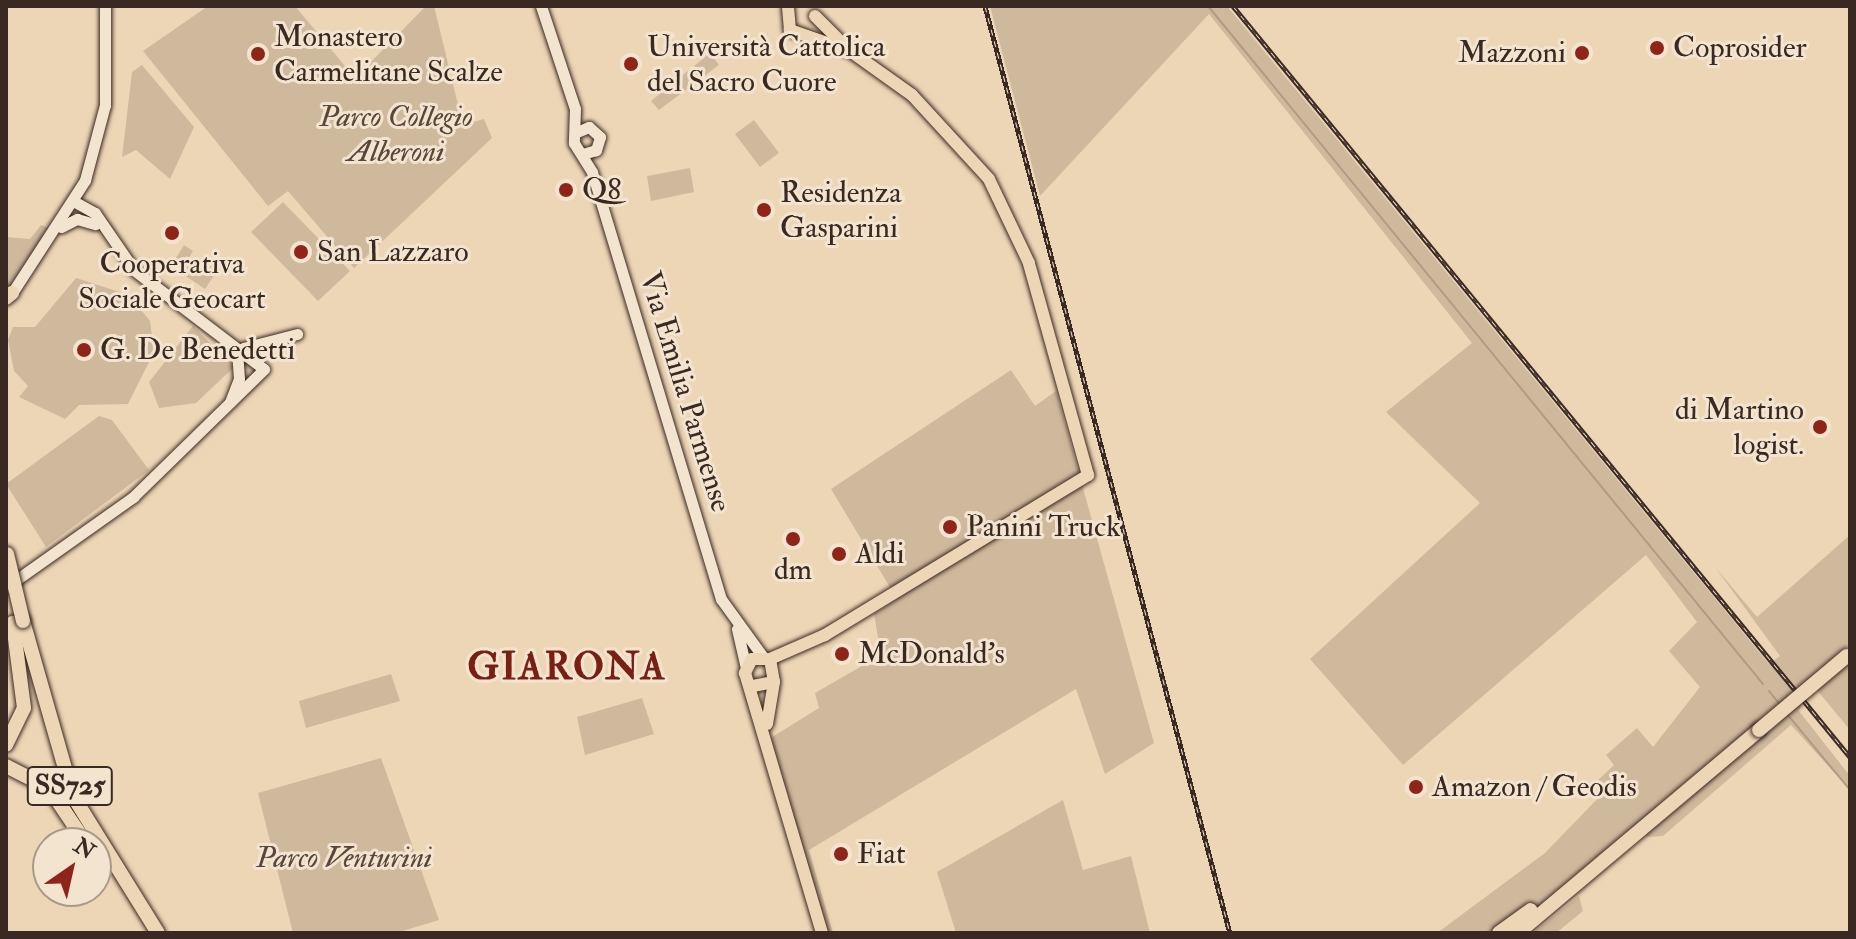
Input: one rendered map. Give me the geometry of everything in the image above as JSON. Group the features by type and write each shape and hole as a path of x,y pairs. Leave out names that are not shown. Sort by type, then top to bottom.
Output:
{"highway":[{"name":"SS725","path":"7,551 18,622 45,739 81,827"},
{"name":"SS725","path":"6,587 73,796 158,933"},
{"path":"6,745 24,708 18,622"},
{"path":"1518,933 1848,655"},
{"path":"6,766 49,788 76,827"},
{"path":"1499,933 1607,858"},
{"path":"112,881 147,933"}],"main road":[{"path":"788,6 785,23 850,51"},
{"path":"753,686 775,678 825,635 1088,475 1032,274 1003,202 951,129 850,51 814,10 803,32"},
{"path":"822,933 746,668 825,635"},
{"path":"765,736 775,678 767,658"}],"street":[{"path":"9,295 61,227 85,180 105,105 105,6"},
{"name":"Via Emilia Parmense","path":"541,6 575,109 575,146 592,172 746,668"},
{"name":"Via Emilia Parmense","path":"575,109 600,137 592,172"},
{"path":"577,132 589,127"},
{"path":"583,154 596,150"},
{"path":"85,180 95,218"},
{"path":"6,587 133,497 264,369 134,270 95,218 75,202"},
{"path":"61,227 77,219 95,218"},
{"path":"240,350 297,334"},
{"path":"227,408 239,379 240,350"},
{"name":"Via Emilia Parmense","path":"735,625 767,658"}],"green space":[{"name":"Parco Collegio Alberoni","path":"208,6 295,6 355,78 426,6 434,6 463,125 484,119 492,138 354,268 288,191 268,206 143,51"},
{"path":"990,6 1227,6 1769,664 1780,656 1715,567 1757,617 1850,535 1850,644 1810,680 1799,711 1850,776 1850,790 1791,725 1663,836 1646,837 1659,809 1505,933 1437,933 1545,853 1602,794 1595,783 1614,765 1606,755 1637,728 1653,747 1700,687 1669,651 1697,622 1646,555 1403,765 1310,659 1480,503 1386,412 1472,343 1209,14 1040,196"},
{"path":"710,53 719,65 659,110 651,101"},
{"path":"142,65 194,127 170,179 136,150 122,157 132,72"},
{"path":"754,120 779,153 760,167 735,134"},
{"path":"690,168 694,192 651,201 647,176"},
{"name":"San Lazzaro","path":"283,202 350,271 318,301 251,232"},
{"path":"41,225 51,229 6,290 6,237 30,239"},
{"path":"184,245 193,251 187,261 205,274 212,264 219,268 205,289 171,266"},
{"name":"G. De Benedetti","path":"76,278 129,295 150,321 154,352 128,404 79,405 65,419 19,397 28,386 14,371 8,340 13,327 35,327"},
{"path":"193,326 234,367 196,403 159,408 149,382"},
{"path":"1011,370 1035,406 1056,391 1154,743 1105,774 1076,689 809,850 833,933 823,933 769,739 819,708 815,693 881,655 874,614 897,599 831,489"},
{"path":"99,416 112,420 149,470 46,547 6,484"},
{"path":"1850,662 1850,730 1817,690"},
{"path":"391,674 400,701 306,728 299,701"},
{"path":"642,698 654,734 585,755 577,717"},
{"name":"Parco Venturini","path":"381,758 439,920 396,933 293,933 258,793"},
{"path":"1063,800 1083,870 1131,856 1150,933 956,933 937,872"},
{"path":"1579,896 1583,911 1556,933 1533,933"}],"waterway":[{"path":"1208,6 1763,684"},
{"path":"1769,691 1781,706"},
{"path":"1787,714 1850,790"}],"railway":[{"path":"985,6 1230,933"},
{"path":"1233,6 1850,757"}],"place":[{"name":"Coprosider","path":"1657,48"},
{"name":"Mazzoni","path":"1582,53"},
{"name":"Monastero Carmelitane Scalze","path":"258,54"},
{"name":"Università Cattolica del Sacro Cuore","path":"631,64"},
{"name":"Q8","path":"566,190"},
{"name":"Residenza Gasparini","path":"764,210"},
{"name":"Cooperativa Sociale Geocart","path":"172,233"},
{"name":"San Lazzaro","path":"301,252"},
{"name":"G. De Benedetti","path":"84,350"},
{"name":"di Martino logist.","path":"1820,427"},
{"name":"Panini Truck","path":"950,527"},
{"name":"dm","path":"793,539"},
{"name":"Aldi","path":"839,554"},
{"name":"McDonald's","path":"842,654"},
{"name":"Amazon / Geodis","path":"1416,787"},
{"name":"Fiat","path":"841,854"}],"district":[{"name":"GIARONA","path":"567,668"}]}
